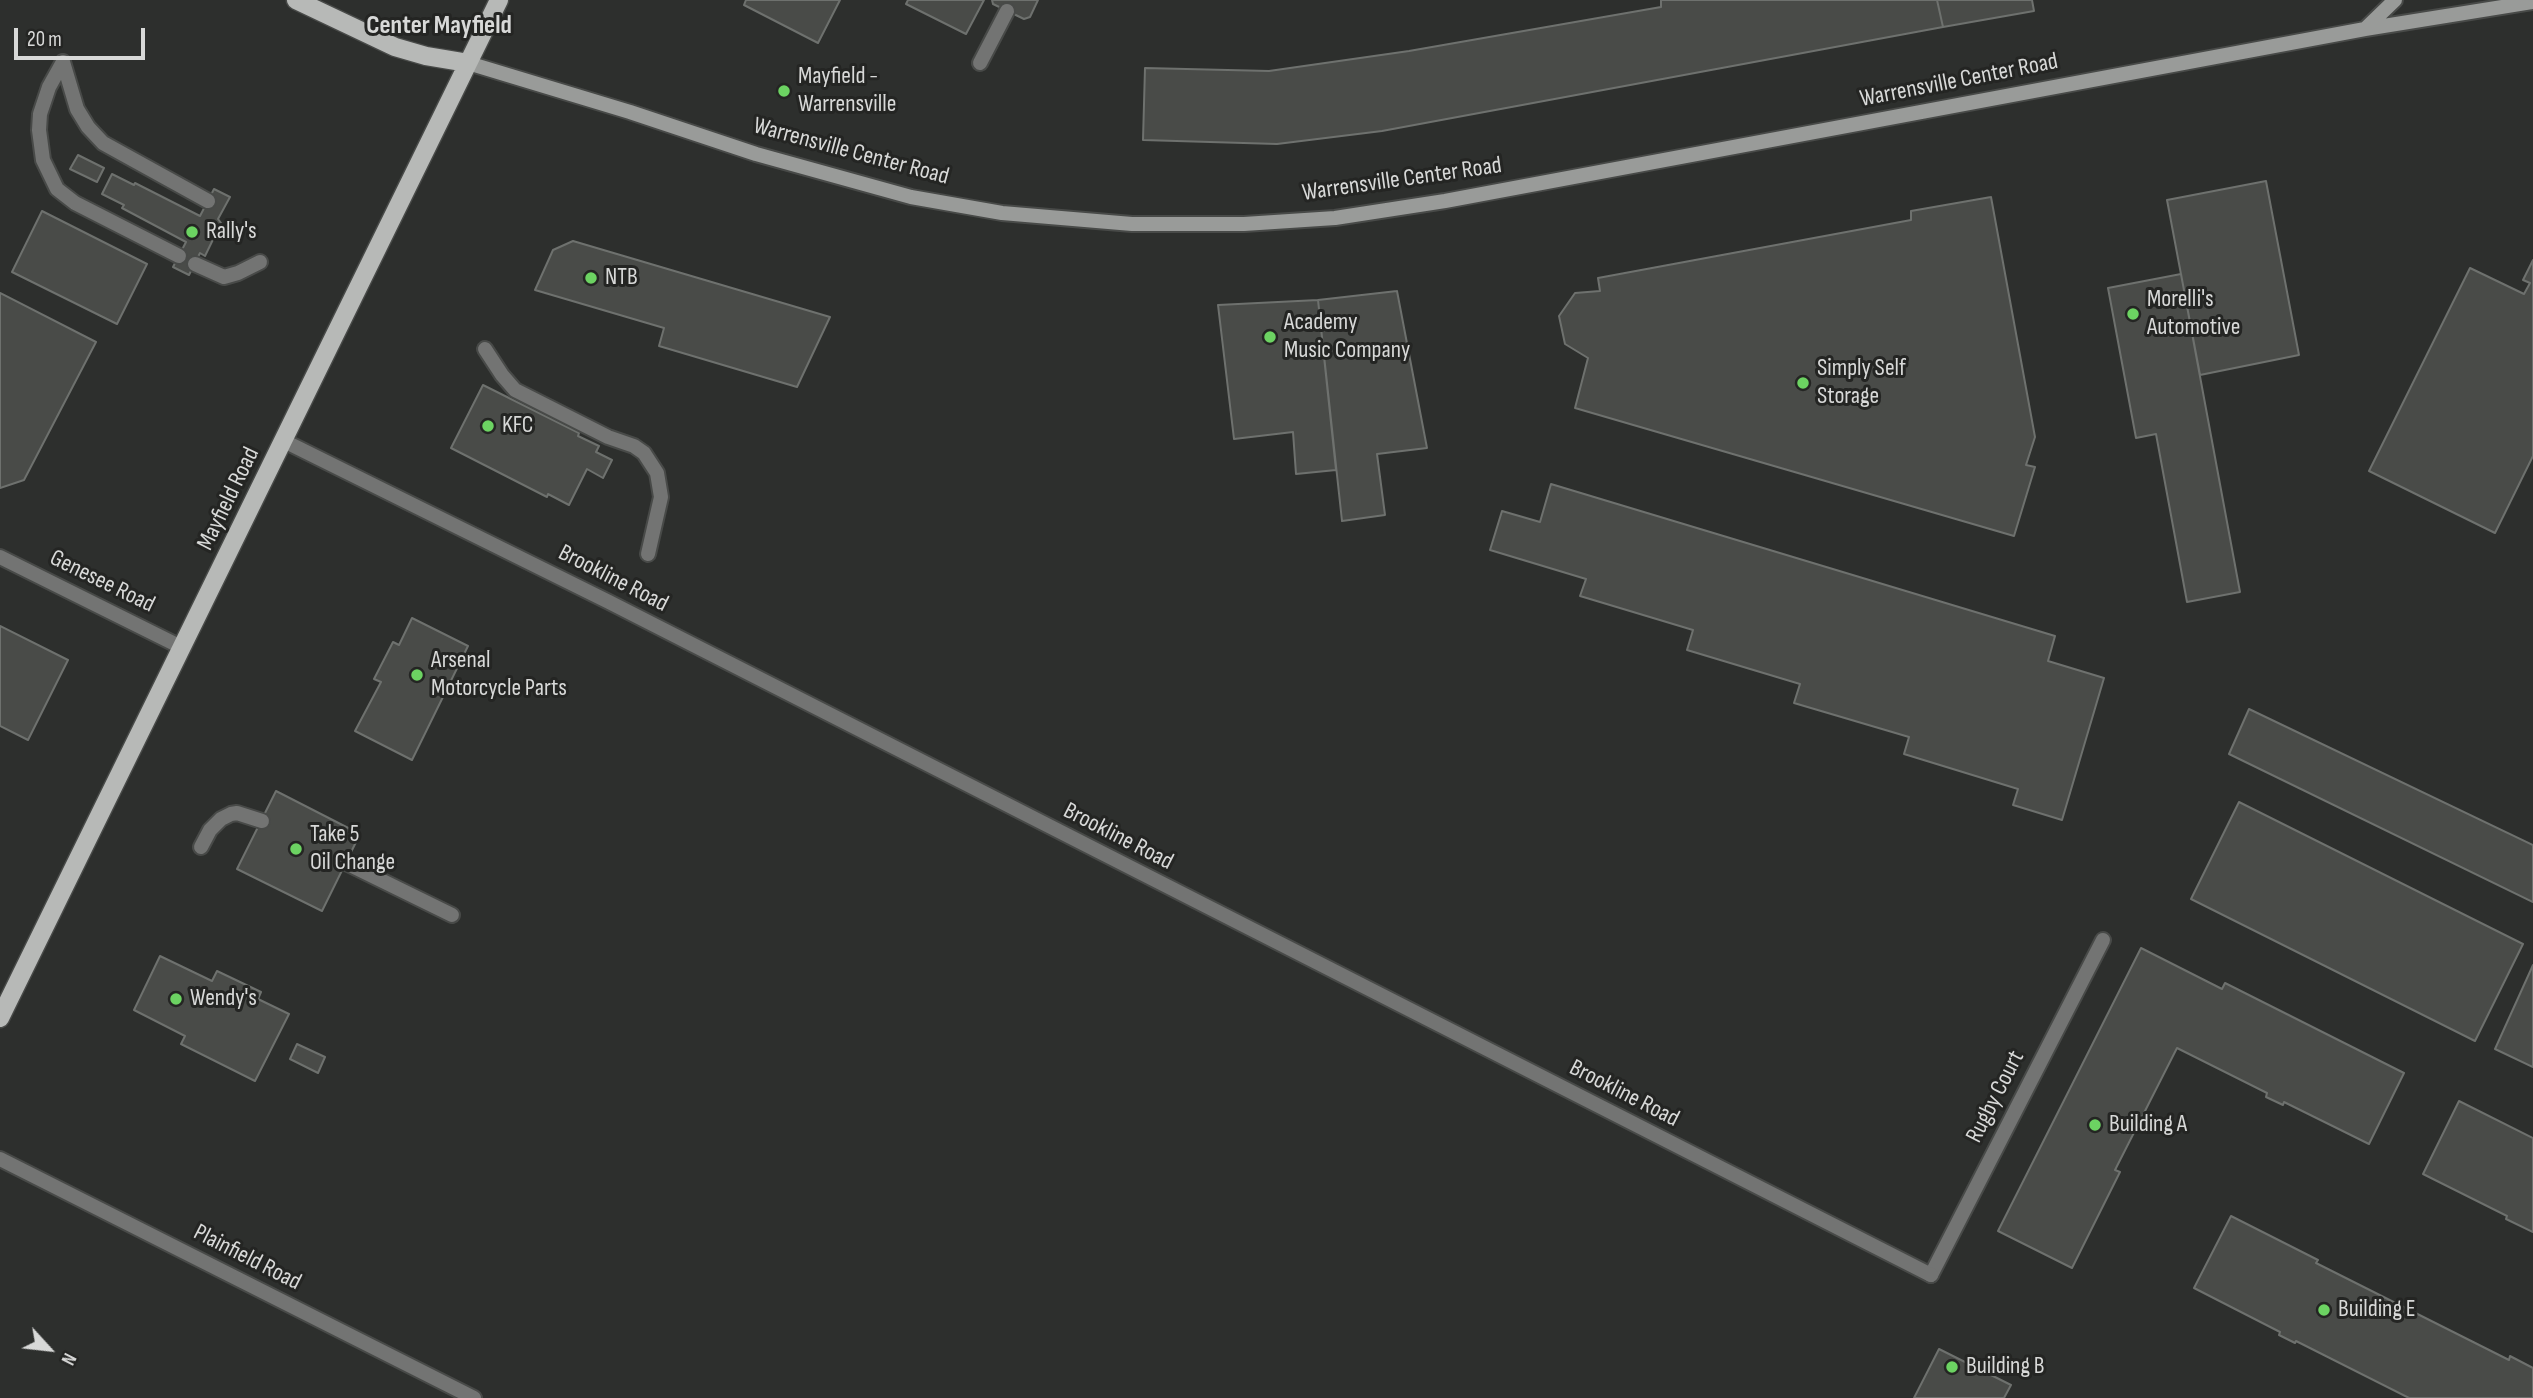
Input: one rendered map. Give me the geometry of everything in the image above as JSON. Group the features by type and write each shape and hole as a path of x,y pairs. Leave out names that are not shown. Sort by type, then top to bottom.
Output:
{"main road":[{"name":"Warrensville Center Road","path":"296,0 395,47 426,56 468,63 803,169 911,197 1002,213 1121,223 1244,224 1335,218 1445,201 2365,29 2533,2"},
{"name":"Mayfield Road","path":"0,1018 499,0"},
{"path":"2365,29 2395,0"}],"street":[{"path":"979,62 1007,11"},
{"path":"179,256 75,203 57,188 49,175 40,145 40,114 49,87 63,62 77,109 88,127 103,143 208,201"},
{"path":"195,264 224,276 238,273 260,262"},
{"path":"485,349 515,390 644,453 657,473 661,497 649,554"},
{"name":"Brookline Road","path":"284,441 609,602 1931,1275"},
{"name":"Genesee Road","path":"0,557 183,648"},
{"path":"201,847 210,830 231,814 246,815 261,821"},
{"path":"346,863 452,915"},
{"name":"Rugby Court","path":"1931,1275 2103,940"},
{"name":"Plainfield Road","path":"0,1159 474,1398"}],"building":[{"path":"746,0 840,0 818,43 744,5"},
{"path":"908,0 984,0 966,34 906,4"},
{"path":"992,0 1038,0 1030,17 1024,19 993,4"},
{"path":"1661,0 1937,0 1943,27 1382,131 1277,144 1143,140 1145,68 1269,71 1409,51 1661,7"},
{"path":"1937,0 2032,0 2034,11 1943,27"},
{"path":"78,155 104,168 97,182 70,169"},
{"name":"Rally's","path":"112,174 200,216 214,189 230,197 218,219 221,223 205,256 200,253 189,275 173,267 186,242 122,208 124,205 102,194"},
{"path":"2266,181 2299,355 2200,375 2167,200"},
{"name":"Simply Self Storage","path":"1991,197 2035,437 2026,465 2035,467 2014,536 1575,408 1588,358 1565,344 1559,316 1575,293 1600,291 1598,278 1911,220 1911,211"},
{"path":"42,211 147,264 117,324 12,272"},
{"path":"573,241 830,317 797,387 659,346 664,328 535,290 553,250"},
{"path":"2533,260 2533,456 2495,533 2369,471 2470,268 2524,294 2530,283 2523,280"},
{"path":"2181,274 2240,592 2187,602 2156,434 2136,438 2108,288"},
{"path":"1397,291 1427,448 1377,454 1385,515 1342,521 1318,300"},
{"path":"0,293 96,342 24,480 0,488"},
{"path":"1318,300 1336,470 1296,474 1293,432 1234,439 1218,305"},
{"path":"483,385 579,433 578,436 599,446 596,452 612,460 603,478 587,469 569,505 548,494 547,497 451,448"},
{"path":"1551,484 2055,636 2048,661 2104,678 2062,820 2013,805 2018,789 1904,754 1909,737 1794,703 1800,684 1687,650 1693,630 1580,596 1586,579 1490,550 1502,511 1540,522"},
{"path":"412,618 468,646 412,760 355,731 381,682 374,679 393,642 399,645"},
{"path":"0,626 68,660 28,740 0,726"},
{"path":"2249,709 2533,845 2533,902 2229,754"},
{"path":"276,791 360,834 322,911 237,869"},
{"path":"2239,802 2523,944 2475,1041 2191,899"},
{"name":"Building A","path":"2141,948 2222,989 2225,983 2404,1073 2369,1144 2284,1102 2283,1105 2266,1097 2267,1093 2177,1048 2115,1170 2120,1172 2072,1268 1998,1231"},
{"path":"160,956 212,981 217,971 261,992 258,999 289,1014 255,1081 181,1044 185,1036 134,1010"},
{"path":"2533,965 2533,1067 2495,1049"},
{"path":"297,1044 325,1057 318,1073 290,1059"},
{"path":"2459,1101 2533,1138 2533,1232 2423,1174"},
{"name":"Building E","path":"2231,1216 2318,1260 2316,1263 2509,1360 2510,1356 2533,1368 2533,1398 2409,1398 2279,1335 2280,1332 2194,1288"},
{"name":"Building B","path":"1939,1349 2011,1385 2004,1398 1914,1398"}],"place":[{"name":"Mayfield - Warrensville","path":"784,91"},
{"name":"Rally's","path":"192,232"},
{"name":"NTB","path":"591,278"},
{"name":"Morelli's Automotive","path":"2133,314"},
{"name":"Academy Music Company","path":"1270,337"},
{"name":"Simply Self Storage","path":"1803,383"},
{"name":"KFC","path":"488,426"},
{"name":"Arsenal Motorcycle Parts","path":"417,675"},
{"name":"Take 5 Oil Change","path":"296,849"},
{"name":"Wendy's","path":"176,999"},
{"name":"Building A","path":"2095,1125"},
{"name":"Building E","path":"2324,1310"},
{"name":"Building B","path":"1952,1367"}],"district":[{"name":"Center Mayfield","path":"439,26"}]}
